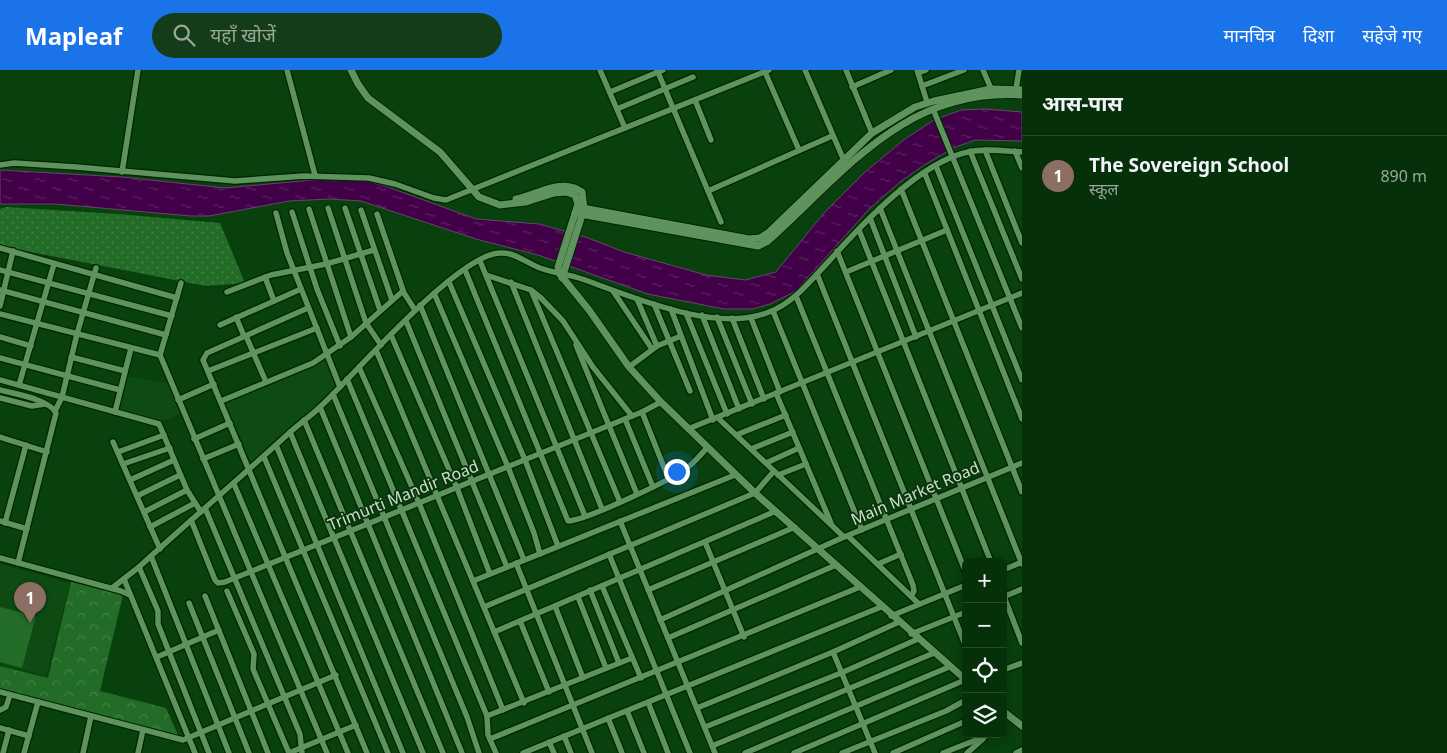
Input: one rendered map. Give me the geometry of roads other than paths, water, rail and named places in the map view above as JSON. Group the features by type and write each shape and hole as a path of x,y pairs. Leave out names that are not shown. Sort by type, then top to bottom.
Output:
{"street":[{"path":"122,172 138,70"},
{"path":"287,70 315,175"},
{"path":"351,70 368,98 440,152 471,190 493,204 512,204 554,193 566,192 576,198 579,211 561,272"},
{"path":"601,70 625,128"},
{"path":"805,70 832,136 846,163"},
{"path":"846,70 872,133"},
{"path":"852,87 891,70"},
{"path":"926,70 917,72 927,102"},
{"path":"922,86 964,70"},
{"path":"983,70 992,92"},
{"path":"846,163 872,133 914,107 927,102 992,92 1019,90 1019,70"},
{"path":"610,92 659,71 720,222"},
{"path":"0,164 14,163 76,167 235,181 315,175 381,180 441,200 471,190 763,71 799,150"},
{"path":"617,110 693,77"},
{"path":"579,211 755,240 768,233 846,163 905,122 935,113 958,101 992,92 1022,95"},
{"path":"695,100 712,140"},
{"path":"935,113 1022,328"},
{"path":"708,191 832,136"},
{"path":"985,150 1022,243"},
{"path":"112,588 160,549 290,432 320,408 420,305 480,261 500,253 637,299 686,313 717,317 751,318 774,311 796,296 837,251 900,189 951,154 985,150 1019,152 1022,168"},
{"path":"970,151 1022,279"},
{"path":"936,166 1022,380"},
{"path":"924,174 1022,419"},
{"path":"900,189 1022,492"},
{"path":"328,208 343,259 366,323 524,702"},
{"path":"346,208 380,310"},
{"path":"880,208 1022,563 1007,569"},
{"path":"309,209 352,337"},
{"path":"361,210 392,300"},
{"path":"292,212 309,267 340,346"},
{"path":"276,213 281,239 340,387"},
{"path":"377,214 403,291 415,310"},
{"path":"870,218 916,336"},
{"path":"859,230 870,262 989,558"},
{"path":"846,272 947,230"},
{"path":"0,248 54,264 95,271 177,298"},
{"path":"227,292 265,277 326,264 374,250"},
{"path":"0,306 2,290 13,251"},
{"path":"837,251 962,563"},
{"path":"480,261 585,516"},
{"path":"19,385 54,264"},
{"path":"0,270 172,316"},
{"path":"466,270 539,454 568,521 620,502 669,480 688,468 707,448"},
{"path":"18,563 55,422 55,411 62,397 95,271"},
{"path":"561,272 629,367 661,402 755,493 796,527 911,634 962,677"},
{"path":"817,274 962,637"},
{"path":"486,275 531,290 546,303 570,331 593,367 632,416"},
{"path":"265,277 274,301"},
{"path":"181,282 160,355 328,753"},
{"path":"449,282 525,460 558,546"},
{"path":"511,282 602,509"},
{"path":"220,325 301,289"},
{"path":"2,290 166,335"},
{"path":"531,290 620,502"},
{"path":"221,401 307,367 352,337 403,291"},
{"path":"613,291 654,347"},
{"path":"434,293 508,467 534,533 540,554"},
{"path":"688,429 1022,293"},
{"path":"796,296 901,554 914,589 911,596"},
{"path":"637,299 654,347"},
{"path":"654,304 690,391"},
{"path":"420,305 524,560"},
{"path":"308,308 205,355 203,360 367,753"},
{"path":"671,309 716,419 736,435 832,525 878,564 919,604"},
{"path":"774,311 862,530"},
{"path":"686,313 727,414"},
{"path":"0,314 160,355"},
{"path":"702,315 739,409"},
{"path":"236,317 266,382"},
{"path":"717,317 752,404"},
{"path":"732,318 764,399"},
{"path":"751,318 786,415 832,525"},
{"path":"406,321 507,567"},
{"path":"208,371 316,328"},
{"path":"570,331 636,494"},
{"path":"391,335 457,488 490,574"},
{"path":"629,367 654,347 681,336"},
{"path":"0,337 31,346"},
{"path":"115,412 131,348"},
{"path":"71,357 125,371"},
{"path":"0,358 120,390"},
{"path":"359,367 419,504 503,710"},
{"path":"347,379 486,716 490,739 496,753"},
{"path":"0,380 158,424 187,490 195,503 203,510 236,578 300,734 302,750"},
{"path":"178,400 214,384"},
{"path":"0,390 33,398 55,411"},
{"path":"332,394 467,717 476,752"},
{"path":"0,398 32,406 45,404"},
{"name":"Trimurti Mandir Road","path":"191,520 217,582 236,578 490,475 642,412 661,402"},
{"path":"320,408 462,753"},
{"path":"642,412 669,480"},
{"path":"736,435 786,415"},
{"path":"625,419 653,487"},
{"path":"304,420 443,753"},
{"path":"194,439 230,423"},
{"path":"290,432 423,753"},
{"path":"751,450 793,432"},
{"path":"118,452 164,436"},
{"path":"0,438 47,452"},
{"path":"113,442 160,549"},
{"path":"203,460 238,444"},
{"path":"276,445 403,753"},
{"path":"26,446 2,522 26,529"},
{"path":"123,464 170,448"},
{"path":"766,463 799,448"},
{"path":"264,457 388,753"},
{"path":"130,480 174,460"},
{"path":"484,607 755,493 776,473 806,464"},
{"name":"Main Market Road","path":"660,620 846,536 1022,464"},
{"path":"473,581 735,474"},
{"path":"137,496 180,475"},
{"path":"234,484 348,753"},
{"path":"144,512 187,490"},
{"path":"150,527 195,503"},
{"path":"494,632 776,511"},
{"path":"620,521 715,753"},
{"path":"648,590 796,527"},
{"path":"705,542 744,637"},
{"path":"609,554 690,753"},
{"path":"878,564 901,554"},
{"path":"151,556 229,753"},
{"path":"0,558 112,588 130,596"},
{"path":"516,563 592,753"},
{"path":"668,638 733,612 836,565"},
{"path":"139,567 157,607 158,624 209,753"},
{"path":"124,579 195,753"},
{"path":"602,586 640,678"},
{"path":"490,739 744,637 860,587"},
{"path":"892,616 962,587"},
{"path":"1007,595 1022,589"},
{"path":"590,590 619,663"},
{"path":"228,591 254,654 254,669 289,753 302,750 322,739 356,725"},
{"path":"205,596 268,753"},
{"path":"578,596 606,668"},
{"path":"1007,603 1022,643"},
{"path":"189,604 249,753"},
{"path":"555,606 583,678"},
{"path":"523,753 534,751 549,742 881,607"},
{"path":"911,634 962,613"},
{"path":"520,621 549,692"},
{"path":"697,708 833,652 899,622"},
{"path":"157,658 219,630"},
{"path":"705,727 842,673 918,640"},
{"path":"833,652 875,753"},
{"path":"712,746 934,653"},
{"path":"486,716 632,658"},
{"path":"1007,669 1022,663"},
{"path":"746,753 949,666"},
{"path":"0,692 179,740 189,738 235,719 336,675"},
{"path":"794,753 962,682"},
{"path":"0,710 6,707 10,695"},
{"path":"24,753 38,702"},
{"path":"648,702 668,753"},
{"path":"842,753 946,711 962,702"},
{"path":"626,711 644,753"},
{"path":"82,753 92,716"},
{"path":"1007,716 1022,726"},
{"path":"608,718 622,753"},
{"path":"893,753 962,723"},
{"path":"0,728 29,736"},
{"path":"3,753 9,730"},
{"path":"138,753 143,730"},
{"path":"564,736 572,753"},
{"path":"943,753 980,738"},
{"path":"967,753 984,738"},
{"path":"549,742 554,753"},
{"path":"1016,753 1022,750"}],"water":[{"path":"985,109 1022,112 1022,141 975,140 953,148 924,165 900,182 870,208 796,291 770,304 752,309 724,309 648,294 538,255 476,239 361,201 330,199 289,201 209,216 56,204 0,204 0,170 122,177 225,188 334,178 360,179 385,186 476,219 539,224 588,238 624,252 706,275 745,280 776,272 824,213 865,172 905,139 934,120 961,110"}],"place":[{"name":"The Sovereign School","path":"30,623"}]}
